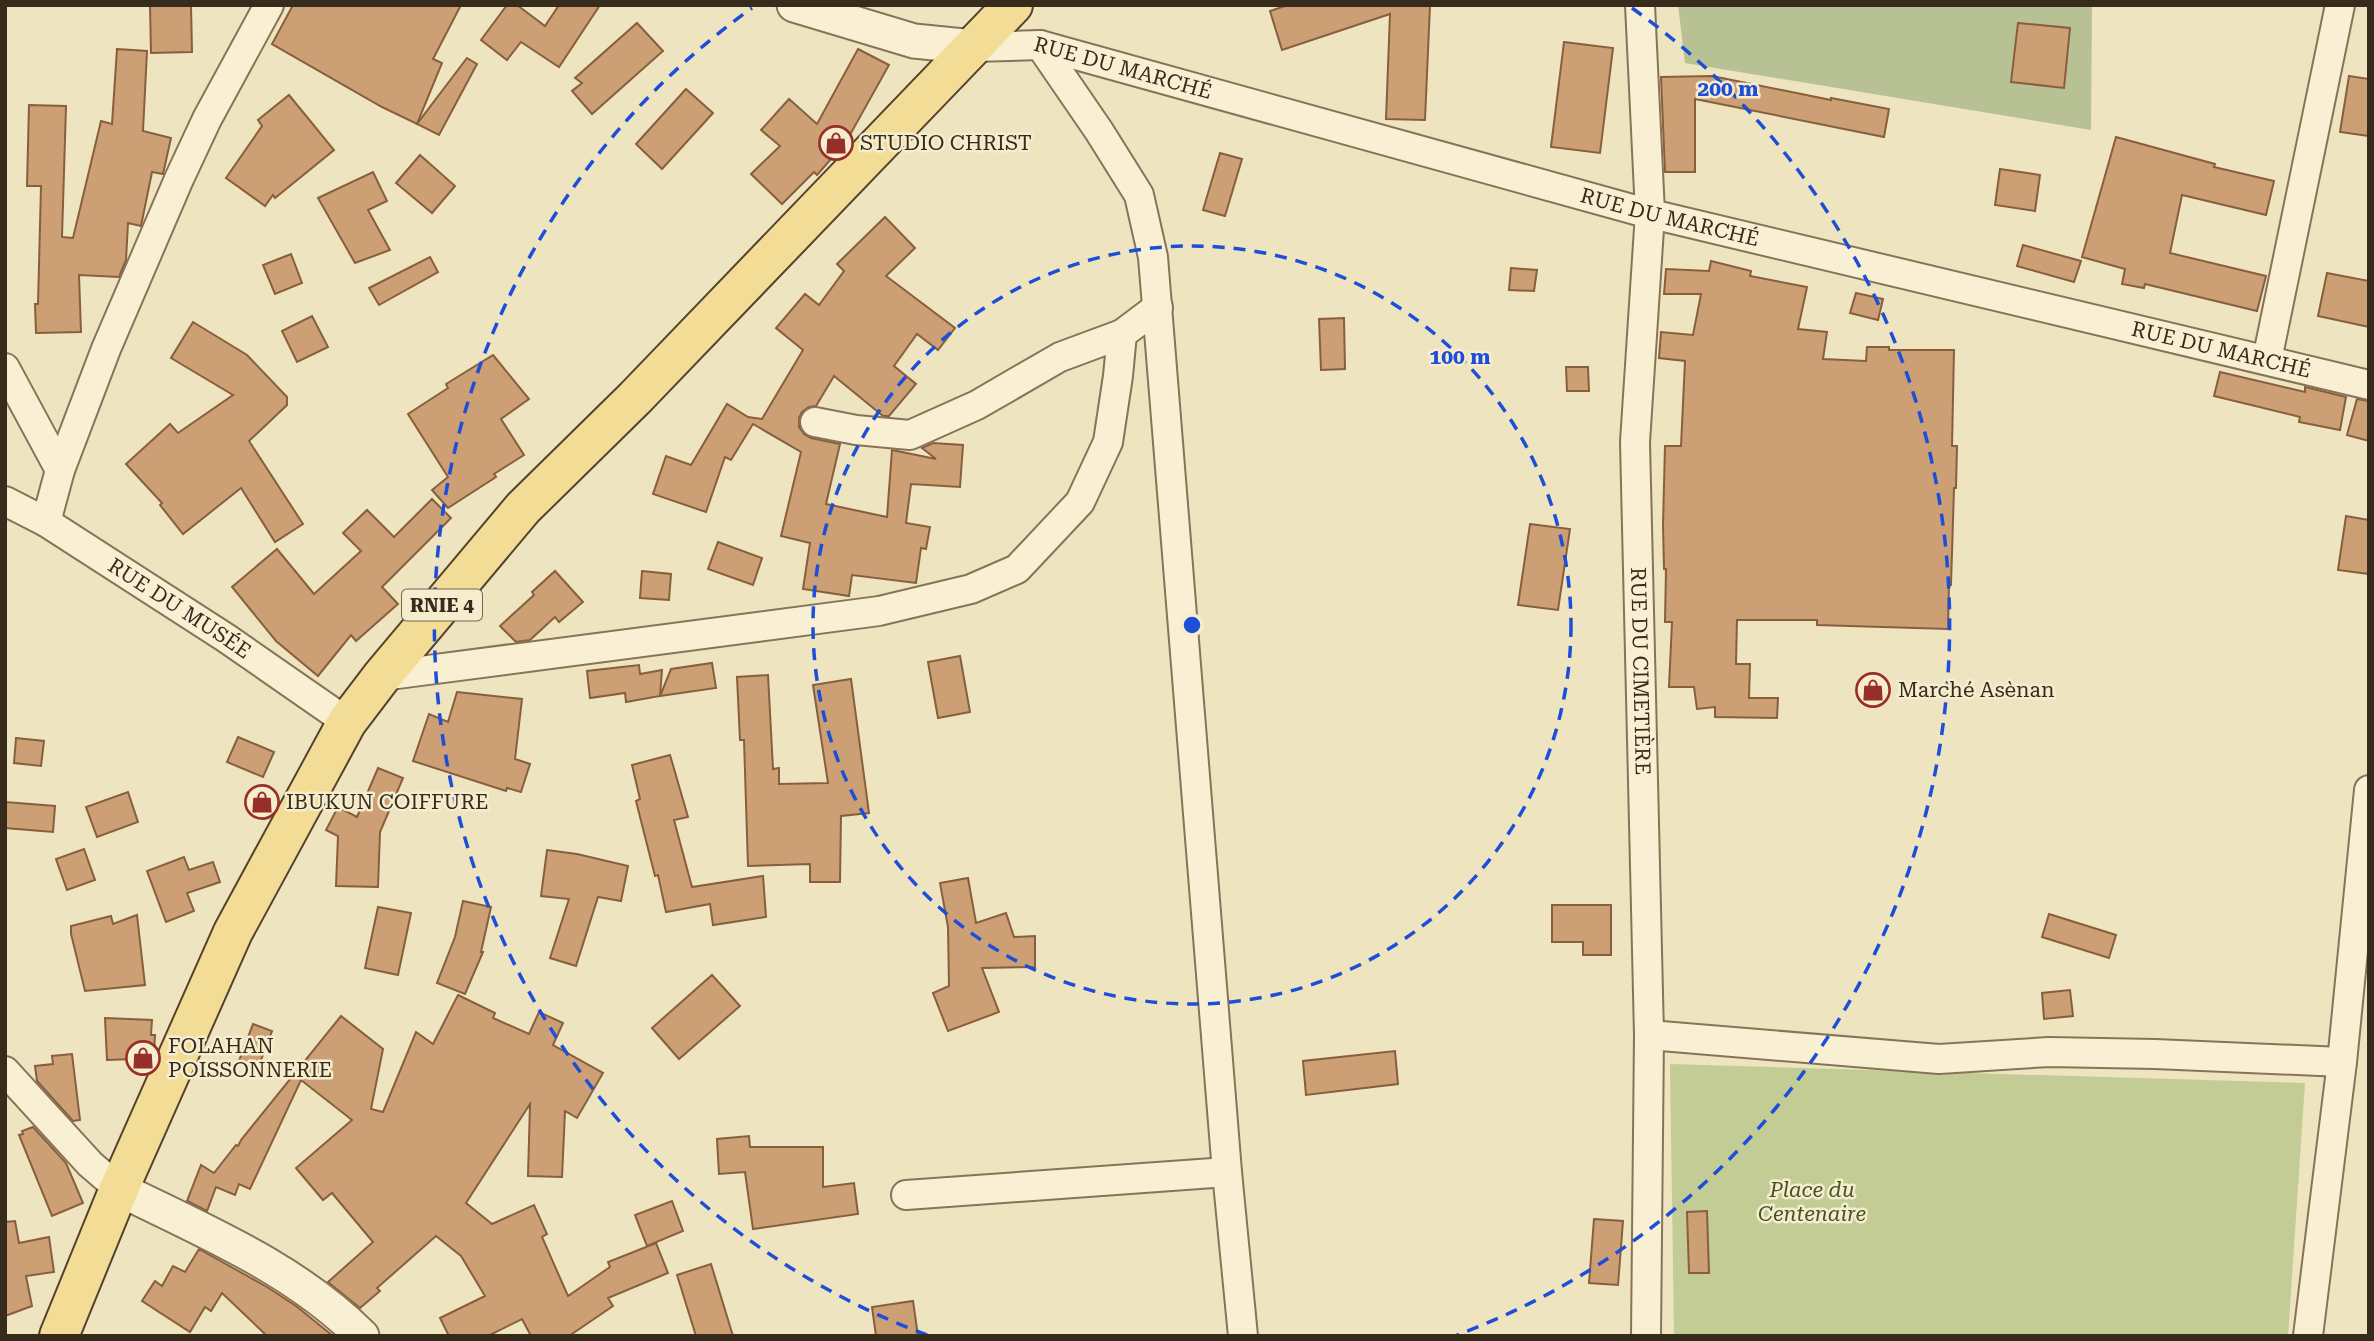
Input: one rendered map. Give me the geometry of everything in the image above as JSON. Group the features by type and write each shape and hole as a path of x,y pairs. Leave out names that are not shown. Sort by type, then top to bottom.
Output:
{"main road":[{"name":"RNIE 4","path":"59,1336 119,1189 233,932 347,722 382,676 523,508 635,398 1013,5"}],"street":[{"path":"46,522 60,470 106,349 179,179 207,119 269,5"},
{"path":"794,5 914,41 974,47"},
{"name":"RUE DU CIMETIÈRE","path":"1640,5 1650,213 1635,442 1649,1035 1646,1336"},
{"path":"2267,360 2340,5"},
{"path":"1040,45 1139,195 1153,257 1227,1172 1243,1336"},
{"name":"RUE DU MARCHÉ","path":"974,47 1040,45 1650,213 2369,385"},
{"path":"815,422 856,430 911,435 977,405 1060,357 1122,334 1158,307"},
{"path":"382,676 879,611 971,589 1017,569 1080,502 1108,442 1122,334"},
{"path":"5,368 60,470"},
{"name":"RUE DU MUSÉE","path":"5,501 46,522 226,638 347,722"},
{"path":"2308,1336 2342,1062 2369,790"},
{"path":"1649,1035 1939,1059 2049,1052 2342,1062"},
{"path":"5,1071 90,1164 119,1189 259,1258 339,1313 362,1336"},
{"path":"906,1195 1227,1172"}],"green space":[{"path":"1678,5 2092,5 2091,130 1685,63"},
{"name":"Place du Centenaire","path":"1670,1064 2305,1083 2288,1336 1674,1336"}],"building":[{"path":"150,5 191,5 192,52 151,53"},
{"path":"293,5 461,5 433,59 442,63 417,124 272,44"},
{"path":"507,5 517,5 545,26 559,5 600,5 559,67 521,42 507,60 481,40"},
{"path":"1288,5 1430,5 1425,120 1386,119 1390,14 1282,50 1270,11"},
{"path":"637,23 663,51 592,114 572,91 582,83 575,78"},
{"path":"2018,23 2070,28 2064,88 2011,82"},
{"path":"1564,42 1613,48 1600,153 1551,147"},
{"path":"117,49 147,51 143,131 171,138 163,174 152,172 141,226 128,223 126,260 119,277 79,275 81,332 36,333 41,186 27,186 29,105 66,106 62,237 73,238 101,121 112,124"},
{"path":"858,49 889,65 846,142 817,175 814,172 782,204 751,174 780,146 761,130 789,99 817,124"},
{"path":"467,58 477,64 439,135 417,124"},
{"path":"1712,76 1889,109 1884,137 1695,99 1695,172 1665,172 1661,77"},
{"path":"2349,76 2369,79 2369,136 2340,132"},
{"path":"686,89 713,113 662,169 636,144"},
{"path":"289,95 334,150 275,198 273,195 265,206 226,178 262,126 258,120"},
{"path":"2116,137 2215,164 2214,167 2274,181 2266,215 2182,195 2170,253 2266,276 2257,311 2145,284 2144,288 2122,284 2125,269 2082,257"},
{"path":"1220,153 1242,159 1225,216 1203,210"},
{"path":"420,155 455,186 432,213 396,183"},
{"path":"2000,169 2040,175 2035,211 1995,205"},
{"path":"373,172 387,201 368,210 390,250 355,263 318,198"},
{"path":"885,217 915,248 886,276 955,328 938,350 917,334 894,366 916,384 889,416 883,416 834,376 816,406 802,412 799,427 811,438 840,444 826,504 887,517 892,450 936,459 922,448 933,443 963,445 960,487 911,484 906,523 930,527 926,549 921,548 916,583 852,575 849,596 803,589 810,543 781,536 801,452 753,424 731,460 725,457 706,512 653,494 666,456 691,465 727,404 748,417 762,419 803,350 776,328 805,294 819,305 844,271 837,264"},
{"path":"2023,245 2081,261 2074,282 2017,266"},
{"path":"291,254 302,283 275,294 263,265"},
{"path":"430,257 438,272 379,305 369,288"},
{"path":"1711,261 1751,271 1750,276 1807,287 1798,329 1827,332 1823,359 1866,361 1867,347 1889,347 1889,350 1954,350 1952,446 1957,446 1948,629 1817,625 1817,620 1737,620 1736,664 1750,664 1749,698 1778,698 1777,718 1715,717 1715,707 1697,709 1694,687 1669,687 1672,622 1665,622 1665,446 1681,446 1685,361 1659,358 1661,332 1693,335 1701,294 1664,294 1666,269 1709,271"},
{"path":"1511,268 1537,270 1534,291 1509,290"},
{"path":"2327,273 2369,281 2369,327 2318,316"},
{"path":"1856,293 1883,299 1878,320 1850,313"},
{"path":"312,316 328,347 297,362 282,331"},
{"path":"1344,318 1345,369 1321,370 1319,319"},
{"path":"193,322 247,355 287,397 287,405 249,441 303,524 275,542 241,488 183,534 160,505 162,503 126,464 170,424 178,433 233,395 171,358"},
{"path":"493,355 529,399 501,419 524,455 448,508 432,490 448,477 408,414 448,388 446,384"},
{"path":"1566,367 1588,367 1589,391 1567,391"},
{"path":"2220,372 2305,392 2305,387 2346,397 2340,430 2299,422 2300,417 2214,396"},
{"path":"2357,399 2369,401 2369,441 2347,435"},
{"path":"432,499 451,518 382,587 398,604 356,641 351,635 318,676 276,641 232,587 277,549 314,594 361,551 343,533 367,510 394,537"},
{"path":"2346,516 2369,520 2369,574 2338,570"},
{"path":"1530,524 1570,529 1558,610 1518,605"},
{"path":"718,542 762,558 753,585 708,569"},
{"path":"555,571 583,602 559,622 555,617 530,640 516,642 500,626 534,595 532,592"},
{"path":"642,571 671,574 669,600 640,598"},
{"path":"960,656 970,712 938,718 928,662"},
{"path":"712,663 716,688 660,696 671,669"},
{"path":"639,665 640,674 662,670 660,696 626,702 625,693 590,698 587,671"},
{"path":"768,675 773,769 779,768 779,784 828,783 813,685 851,679 869,813 841,816 840,882 810,882 810,864 748,866 744,740 740,740 737,677"},
{"path":"457,692 522,699 515,759 530,764 521,792 507,788 506,791 413,761 429,714 448,722"},
{"path":"238,737 274,752 263,777 227,762"},
{"path":"16,738 44,741 41,766 14,763"},
{"path":"670,755 688,817 674,820 692,887 763,876 766,917 713,925 710,904 666,912 636,801 640,799 632,765"},
{"path":"378,768 403,778 380,832 378,887 336,886 338,836 326,830 338,807 357,817"},
{"path":"128,792 138,822 97,837 86,807"},
{"path":"5,802 55,806 53,832 5,828"},
{"path":"84,849 95,880 67,890 56,859"},
{"path":"547,850 628,866 621,901 598,897 576,966 550,958 569,899 541,896"},
{"path":"184,857 189,870 213,862 220,882 187,893 194,911 166,922 147,871"},
{"path":"968,878 976,923 1006,913 1014,937 1035,936 1035,967 982,968 999,1012 948,1031 933,993 949,986 948,927 940,883"},
{"path":"463,901 491,907 483,952 465,994 437,983 455,937"},
{"path":"1552,905 1611,905 1611,955 1583,955 1583,942 1552,942"},
{"path":"378,907 411,913 398,975 365,968"},
{"path":"2049,914 2116,935 2109,958 2042,937"},
{"path":"137,915 145,985 85,991 71,926 111,916 113,924"},
{"path":"712,975 740,1006 679,1059 652,1028"},
{"path":"2070,990 2073,1016 2044,1019 2042,993"},
{"path":"458,995 495,1013 493,1018 529,1034 539,1012 563,1023 553,1045 603,1073 577,1118 565,1111 562,1177 528,1176 530,1104 466,1203 492,1224 534,1205 547,1234 542,1237 568,1296 610,1267 608,1262 656,1243 668,1273 608,1298 613,1306 569,1336 531,1336 522,1319 488,1336 449,1336 440,1318 485,1296 461,1256 436,1236 377,1288 380,1291 360,1308 328,1282 373,1242 332,1193 323,1200 296,1168 352,1120 301,1080 250,1189 239,1184 235,1195 216,1187 207,1211 187,1201 201,1165 214,1173 341,1016 383,1049 371,1109 383,1112 416,1032 433,1044"},
{"path":"105,1018 152,1020 151,1035 155,1035 154,1055 134,1054 134,1059 107,1060"},
{"path":"253,1024 272,1031 258,1068 239,1061"},
{"path":"1395,1051 1398,1084 1306,1095 1303,1061"},
{"path":"72,1054 80,1120 73,1121 37,1081 35,1066 53,1064 52,1056"},
{"path":"33,1127 66,1163 83,1203 52,1216 19,1135"},
{"path":"749,1136 750,1147 823,1147 823,1187 854,1183 858,1214 753,1229 745,1172 719,1174 717,1139"},
{"path":"672,1201 683,1231 647,1246 635,1215"},
{"path":"1707,1211 1709,1273 1689,1273 1687,1212"},
{"path":"1594,1219 1623,1221 1618,1285 1589,1283"},
{"path":"15,1221 19,1243 49,1237 54,1272 26,1276 32,1306 5,1316 5,1222"},
{"path":"199,1249 267,1287 333,1336 267,1336 222,1293 211,1311 205,1307 190,1332 142,1301 155,1281 162,1286 173,1266 185,1272"},
{"path":"711,1264 733,1336 696,1336 677,1275"},
{"path":"913,1301 918,1336 876,1336 872,1307"}],"place":[{"name":"STUDIO CHRIST","path":"836,143"},
{"name":"Marché Asènan","path":"1873,690"},
{"name":"IBUKUN COIFFURE","path":"262,802"},
{"name":"FOLAHAN POISSONNERIE","path":"143,1058"}]}
